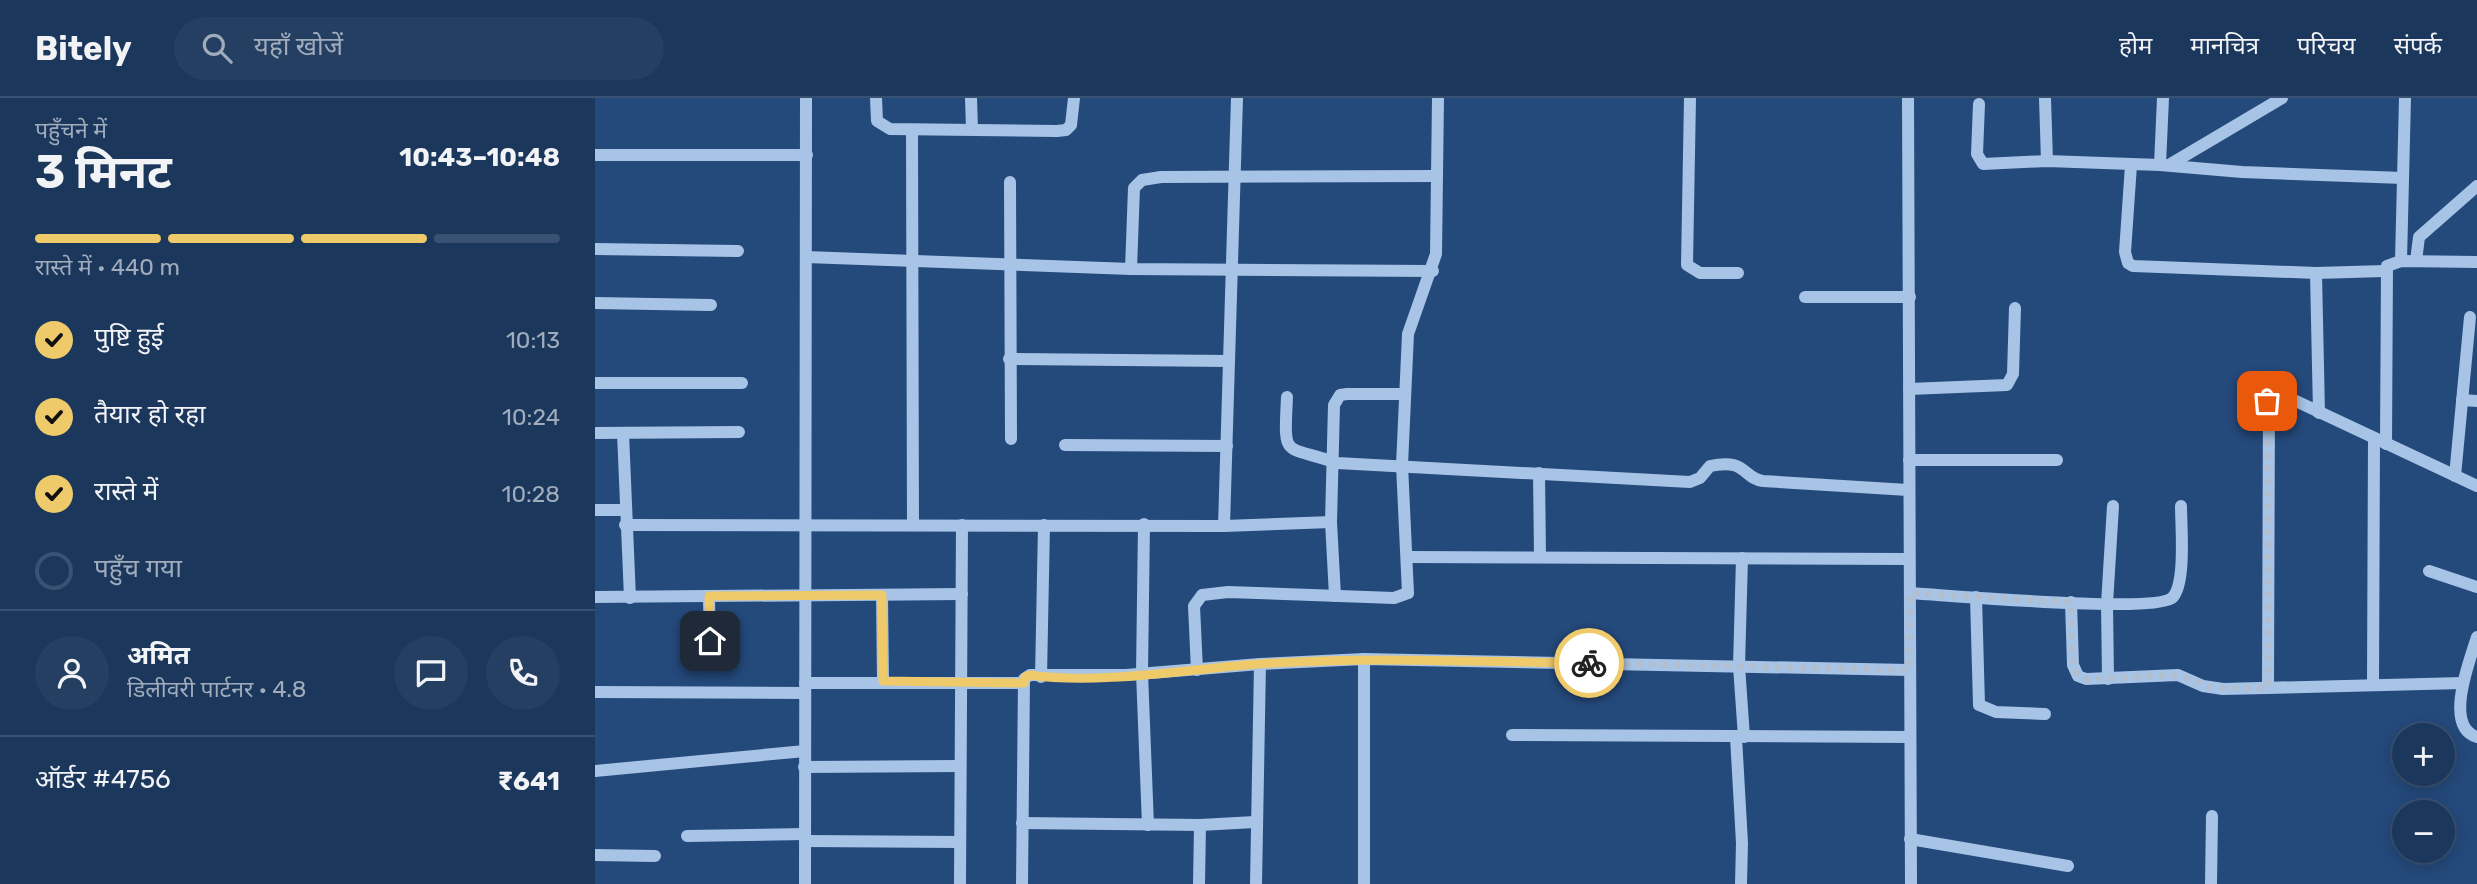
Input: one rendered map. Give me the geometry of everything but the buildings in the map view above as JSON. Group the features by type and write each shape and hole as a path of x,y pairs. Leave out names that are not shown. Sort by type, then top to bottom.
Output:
{"street":[{"path":"805,884 806,98"},
{"path":"876,98 877,121 881,126 912,130 1066,130 1072,125 1074,98"},
{"path":"971,98 972,129"},
{"path":"1224,526 1237,98"},
{"path":"1197,670 1194,607 1202,595 1228,592 1394,598 1406,596 1407,557 1402,465 1405,394 1411,324 1433,271 1437,241 1438,98"},
{"path":"1690,98 1687,265 1700,273 1738,273"},
{"path":"1908,98 1911,884"},
{"path":"2045,98 2047,161"},
{"path":"2163,98 2164,165"},
{"path":"2400,261 2405,98"},
{"path":"2164,165 2276,100"},
{"path":"1979,104 1979,160 1993,164 2047,161 2403,178"},
{"path":"912,130 913,525"},
{"path":"595,155 807,155"},
{"path":"2131,165 2125,252 2128,263 2140,266 2316,272 2385,271"},
{"path":"1131,269 1132,203 1137,183 1161,177 1437,176"},
{"path":"1010,183 1011,439"},
{"path":"2416,261 2419,237 2477,186"},
{"path":"595,249 738,251"},
{"path":"806,257 913,258 1131,269 1433,271"},
{"path":"2374,683 2385,271 2390,264 2400,261 2477,262"},
{"path":"2316,272 2319,413"},
{"path":"1805,297 1910,297"},
{"path":"595,303 711,305"},
{"path":"1909,389 2007,385 2013,374 2015,308"},
{"path":"2455,476 2462,400 2472,346 2470,317"},
{"path":"1009,359 1228,361"},
{"path":"595,383 742,383"},
{"path":"1335,596 1331,522 1334,405 1340,395 1405,394"},
{"path":"2268,688 2267,401 2271,394 2281,394 2477,486"},
{"path":"1287,397 1288,444 1295,453 1331,461 1690,482 1700,478 1710,466 1735,464 1746,469 1754,479 1763,481 1909,490"},
{"path":"2462,400 2477,401"},
{"path":"595,433 739,432"},
{"path":"623,433 624,510 630,598"},
{"path":"1065,445 1227,446"},
{"path":"1909,460 2057,460"},
{"path":"1539,472 1540,556"},
{"path":"2108,679 2107,604 2113,506"},
{"path":"1910,593 2107,604 2156,604 2172,598 2179,582 2181,506"},
{"path":"595,510 624,510"},
{"path":"625,525 1224,526 1331,522"},
{"path":"1144,524 1142,673 1148,825"},
{"path":"960,884 963,525"},
{"path":"1041,677 1044,525"},
{"path":"1407,557 1909,559"},
{"path":"1741,884 1739,666 1742,558"},
{"path":"2429,571 2477,587"},
{"path":"595,597 963,594"},
{"path":"882,595 883,681"},
{"path":"709,596 710,663"},
{"path":"1976,597 1979,705 1996,712 2045,714"},
{"path":"2071,602 2075,672 2086,679 2178,675 2214,688 2463,683"},
{"path":"2477,637 2463,683 2461,719 2465,729 2477,737"},
{"path":"1364,659 1364,884"},
{"path":"1022,884 1024,683 1027,676 1142,673 1364,659 1909,670"},
{"path":"1256,884 1259,664"},
{"path":"595,692 805,688 883,681 1024,683"},
{"path":"1512,735 1909,737"},
{"path":"595,771 805,751"},
{"path":"804,767 959,766"},
{"path":"2211,884 2212,816"},
{"path":"1022,823 1200,825 1255,822"},
{"path":"1199,884 1200,825"},
{"path":"687,836 960,842"},
{"path":"1910,839 2068,866"},
{"path":"595,855 655,856"}],"way so far":[{"path":"1589,663 1909,670 1910,593 2071,602 2073,665 2078,676 2086,679 2178,675 2214,688 2268,688 2267,401"}],"route":[{"path":"710,641 709,596 882,595 883,681 1024,683 1025,677 1030,675 1125,675 1364,659 1589,663"}]}
